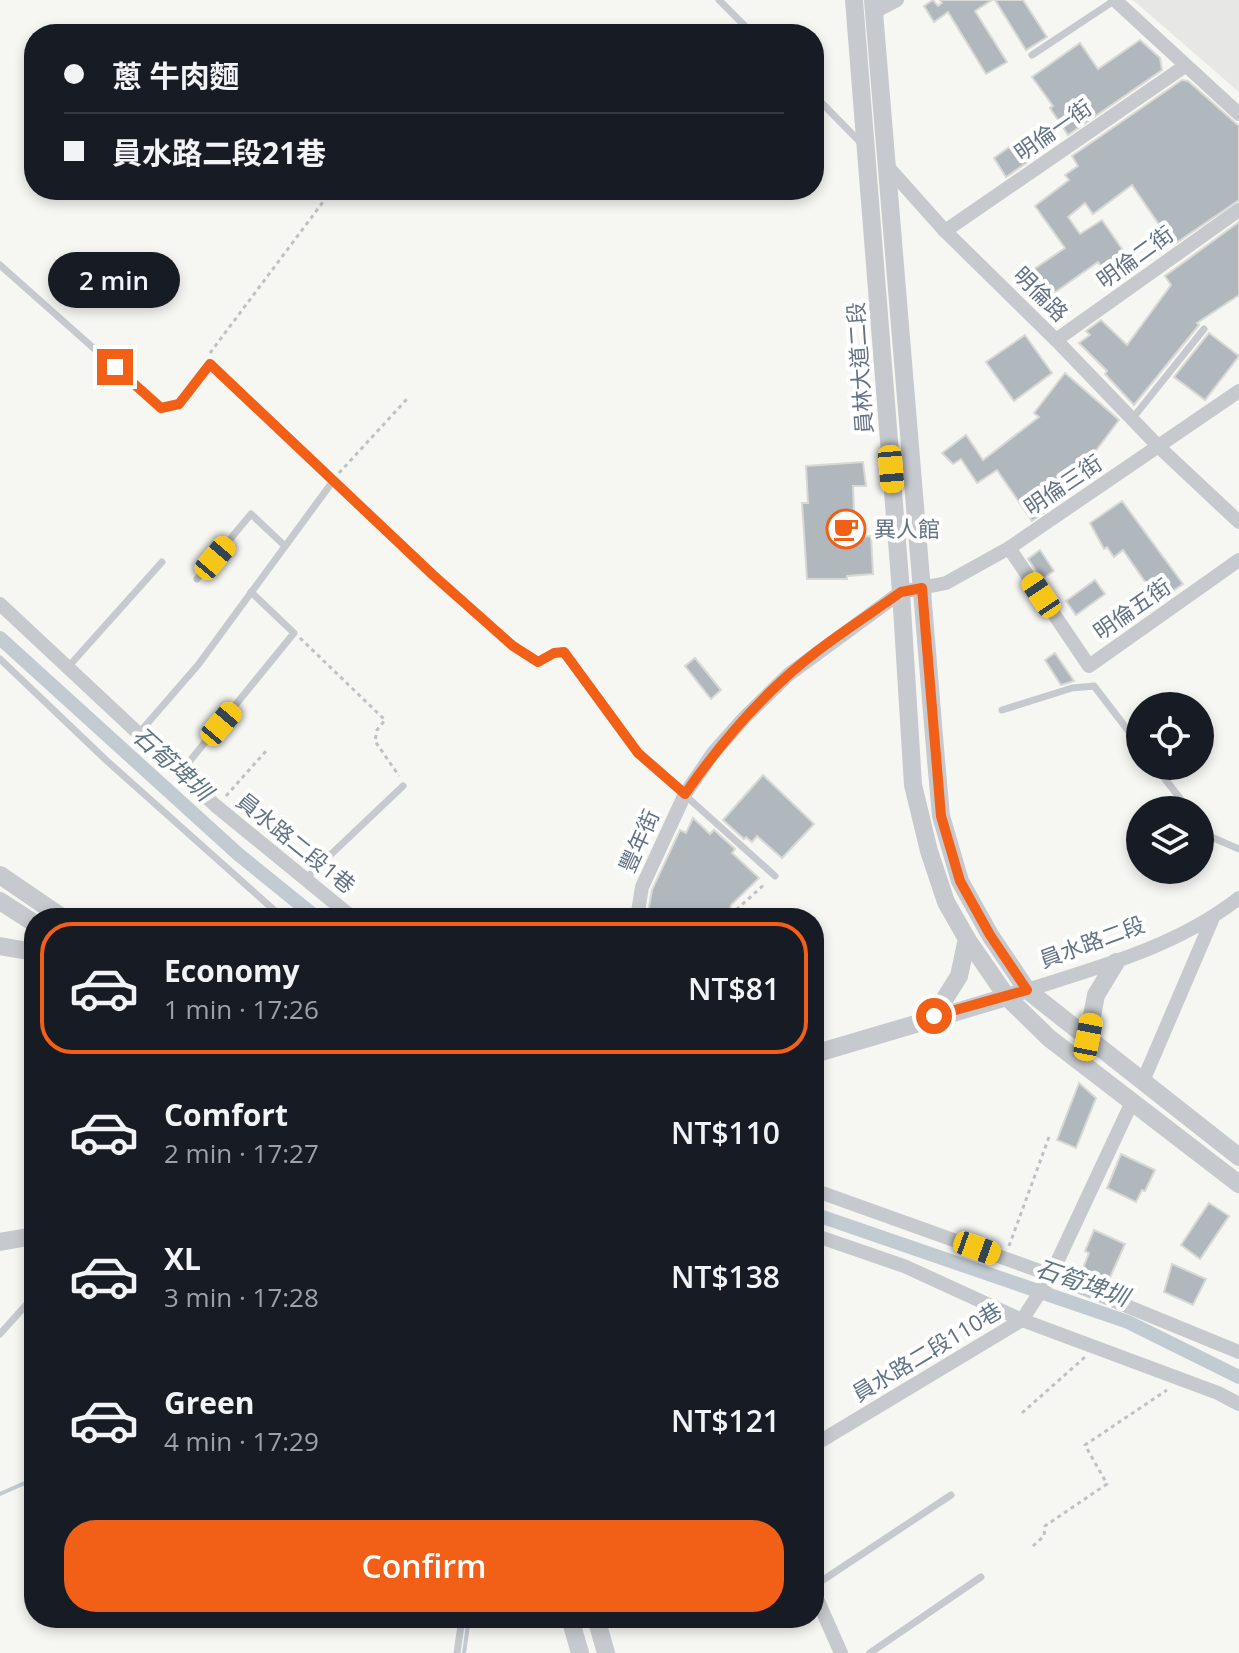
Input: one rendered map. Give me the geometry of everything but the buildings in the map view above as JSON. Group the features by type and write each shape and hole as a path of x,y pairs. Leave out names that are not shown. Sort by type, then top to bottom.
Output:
{"street":[{"name":"員林大道二段","path":"854,0 868,150 913,785 929,851 946,902 1007,997 1049,1038 1239,1184"},
{"path":"873,6 897,0"},
{"path":"1115,0 1239,114"},
{"name":"員林大道二段","path":"873,6 941,816 960,881 990,935 1027,990 1239,1157"},
{"name":"明倫一街","path":"945,231 1185,66"},
{"name":"明倫路","path":"887,166 945,231 1159,447 1239,522"},
{"name":"明倫二街","path":"1056,340 1239,210"},
{"name":"明倫三街","path":"901,592 946,583 1009,548 1239,391"},
{"name":"明倫五街","path":"1009,548 1089,666 1239,560"},
{"name":"豐年街","path":"639,908 642,887 685,794 713,753 788,675 901,592"},
{"name":"員水路二段1巷","path":"0,604 216,806 341,908"},
{"path":"0,875 48,908"},
{"name":"員水路二段","path":"824,1051 1116,962 1212,920 1239,898"},
{"path":"0,901 24,917"},
{"path":"1143,1081 1212,920"},
{"path":"934,1016 959,976 967,939"},
{"path":"0,946 24,950"},
{"path":"1088,1037 1096,995 1116,962"},
{"path":"1022,1320 1051,1275 1132,1102"},
{"path":"824,1194 1051,1275 1239,1352"},
{"path":"0,1242 24,1238"},
{"path":"824,1238 904,1266 1022,1320 1218,1393 1239,1404"},
{"name":"員水路二段110巷","path":"824,1439 1022,1320"},
{"path":"824,1615 841,1653"},
{"path":"573,1628 580,1653"},
{"path":"599,1628 606,1653"}],"lane":[{"path":"719,0 743,24"},
{"path":"1032,55 1115,0"},
{"name":"明倫路","path":"824,105 887,166"},
{"path":"0,265 161,408 179,404 210,364 513,646 538,662 554,653 564,652 638,753 775,876"},
{"path":"1132,419 1204,329"},
{"path":"139,733 198,665 333,481"},
{"path":"197,579 251,514 285,546"},
{"path":"69,666 162,562"},
{"path":"180,773 294,633 251,592"},
{"path":"0,659 107,761 272,908"},
{"path":"1087,687 1089,666"},
{"path":"1002,710 1072,688 1094,686 1126,728"},
{"path":"1166,780 1178,796"},
{"path":"305,879 403,786"},
{"path":"1214,838 1239,849"},
{"path":"0,1334 24,1307"},
{"path":"824,1579 951,1495"},
{"path":"870,1653 981,1577"},
{"path":"457,1653 461,1628"}],"path":[{"path":"210,364 209,354 324,200"},
{"path":"333,481 407,399"},
{"path":"294,633 385,720 377,730 375,741 403,786"},
{"path":"216,806 266,751"},
{"path":"738,908 775,876"},
{"path":"1004,1258 1049,1137"},
{"path":"1022,1413 1095,1348"},
{"path":"1033,1546 1044,1536 1045,1526 1107,1484 1085,1445 1182,1380"}],"shaded area":[{"path":"1133,0 1239,0 1239,92"}],"waterway":[{"name":"石筍埤圳","path":"0,638 238,854 305,908"},
{"name":"石筍埤圳","path":"824,1217 1128,1322 1239,1377"},
{"path":"0,1494 24,1483"},
{"path":"464,1653 468,1628"}],"place":[{"name":"異人館","path":"846,529"}],"route":[{"path":"115,367 161,408 169,408 179,404 210,364 513,646 538,662 554,653 564,652 638,753 685,794 713,753 788,675 901,592 922,588 941,816 960,881 990,935 1027,990 934,1016"}]}
